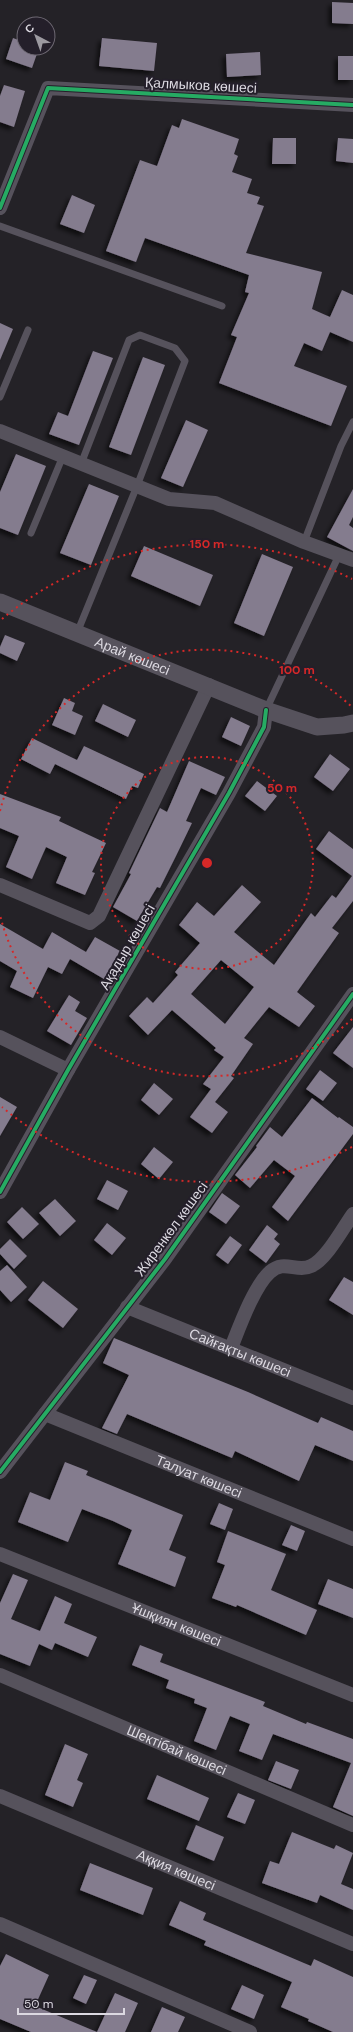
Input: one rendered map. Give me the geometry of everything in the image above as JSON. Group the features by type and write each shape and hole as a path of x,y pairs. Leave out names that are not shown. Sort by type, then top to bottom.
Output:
{"street":[{"name":"Қалмыков көшесі","path":"0,208 48,88 353,105"},
{"path":"0,431 169,499 215,504 304,542 353,560"},
{"name":"Арай көшесі","path":"0,602 266,710"},
{"path":"0,885 90,923 99,916 208,686"},
{"path":"266,710 317,727 344,725 353,722"},
{"name":"Ақадыр көшесі","path":"0,1192 68,1070 230,793 264,727 266,710"},
{"name":"Жиренкөл көшесі","path":"0,1472 165,1259 353,994"},
{"path":"0,1037 68,1070"},
{"path":"231,1348 250,1305 269,1272 287,1265 305,1268 319,1262 353,1214"},
{"name":"Сайғақты көшесі","path":"127,1307 353,1398"},
{"name":"Талуат көшесі","path":"45,1414 353,1539"},
{"name":"Ұшқиян көшесі","path":"0,1554 353,1695"},
{"name":"Шектібай көшесі","path":"0,1675 353,1825"},
{"name":"Аққия көшесі","path":"0,1796 353,1944"},
{"path":"0,1924 250,2032"}],"lane":[{"path":"0,226 222,306"},
{"path":"0,397 28,330"},
{"path":"77,633 137,486 185,361 175,348 140,335 128,340 81,464"},
{"path":"304,542 341,446 351,432 353,422"},
{"path":"31,533 63,456"},
{"path":"266,710 339,555"}],"building":[{"path":"332,2 353,3 353,24 332,23"},
{"path":"13,38 16,39 16,56 36,56 32,68 6,59"},
{"path":"102,38 157,43 154,71 99,66"},
{"path":"260,52 261,75 227,77 226,54"},
{"path":"338,56 353,56 353,80 338,80"},
{"path":"4,85 25,91 14,127 0,122 0,96"},
{"path":"182,119 239,139 234,154 238,156 232,172 252,179 247,193 260,197 257,204 264,206 246,253 322,272 312,309 330,317 342,290 353,295 353,342 330,332 322,351 304,343 294,366 347,386 331,426 219,383 237,337 231,335 249,293 245,292 249,275 145,238 136,262 106,251 140,160 157,166 172,125 179,128"},
{"path":"273,138 296,138 296,164 272,164"},
{"path":"338,138 353,139 353,163 336,161"},
{"path":"72,195 95,205 84,233 60,224"},
{"path":"0,323 13,329 0,360"},
{"path":"93,351 113,358 79,445 49,434 58,412 68,416"},
{"path":"143,357 165,365 131,455 109,447"},
{"path":"186,420 208,430 183,487 161,478"},
{"path":"16,454 46,466 18,535 0,528 0,492"},
{"path":"89,484 119,496 91,565 60,553"},
{"path":"353,489 353,517 349,525 353,528 353,551 327,537"},
{"path":"144,546 213,575 200,606 131,576"},
{"path":"262,554 293,567 264,636 234,623"},
{"path":"5,635 25,643 17,661 0,653 0,647"},
{"path":"64,698 75,703 72,711 83,716 75,735 52,725"},
{"path":"103,704 136,720 128,737 95,721"},
{"path":"231,717 250,726 241,746 222,737"},
{"path":"32,738 77,760 84,746 144,774 138,788 132,786 126,799 55,764 50,774 21,759"},
{"path":"330,754 350,769 333,791 314,777"},
{"path":"189,761 225,777 216,795 201,788 186,821 192,823 160,888 157,887 137,921 113,907 131,874 129,873 160,808 167,812"},
{"path":"257,781 277,796 265,811 245,796"},
{"path":"0,794 61,817 59,821 106,843 92,872 95,873 85,895 56,883 67,857 46,847 32,879 6,867 19,836 0,828"},
{"path":"329,831 353,849 353,901 332,928 339,933 297,992 315,1006 299,1027 269,1007 244,1038 253,1044 231,1076 234,1078 215,1102 228,1112 212,1133 190,1117 211,1089 203,1084 224,1057 214,1050 216,1048 172,1010 148,1035 129,1016 147,997 153,1003 178,975 175,972 200,943 179,925 197,902 214,916 242,885 261,902 234,932 274,965 311,913 315,917 332,895 336,898 352,876 316,849","holes":["221,960 254,987 225,1024 191,994"]},
{"path":"0,924 43,949 52,932 86,952 95,937 120,951 104,979 70,959 62,974 48,967 33,998 10,987 17,971 0,961"},
{"path":"69,995 80,1002 75,1011 87,1018 71,1045 47,1031"},
{"path":"353,1027 353,1068 333,1053"},
{"path":"320,1070 337,1083 323,1101 306,1089"},
{"path":"154,1083 173,1099 159,1115 141,1100"},
{"path":"0,1097 17,1107 0,1136"},
{"path":"312,1098 338,1118 339,1117 353,1127 353,1134 288,1221 272,1207 295,1176 274,1160 250,1188 235,1175 257,1147 256,1146 270,1127 282,1137"},
{"path":"154,1147 173,1162 159,1179 141,1164"},
{"path":"107,1180 128,1191 118,1210 97,1199"},
{"path":"222,1193 240,1206 226,1224 209,1212"},
{"path":"55,1199 76,1221 60,1236 39,1213"},
{"path":"22,1207 39,1224 23,1239 7,1222"},
{"path":"107,1223 126,1238 112,1255 94,1240"},
{"path":"267,1225 278,1234 274,1239 280,1244 266,1263 249,1250"},
{"path":"230,1236 242,1245 228,1264 216,1255"},
{"path":"10,1239 27,1256 14,1269 0,1254 0,1249"},
{"path":"7,1265 27,1287 11,1302 0,1290 0,1271"},
{"path":"344,1277 353,1282 353,1315 329,1300"},
{"path":"43,1281 78,1309 63,1328 28,1300"},
{"path":"114,1338 248,1392 318,1423 321,1417 353,1431 353,1461 315,1445 299,1481 235,1451 232,1458 127,1414 117,1434 102,1428 129,1375 103,1363"},
{"path":"65,1462 88,1471 86,1475 183,1515 169,1550 186,1557 175,1587 118,1564 132,1530 113,1521 82,1509 68,1542 18,1522 30,1492 50,1500"},
{"path":"219,1503 233,1509 225,1530 210,1524"},
{"path":"291,1525 305,1531 297,1551 282,1545"},
{"path":"228,1531 286,1554 271,1590 317,1610 306,1635 237,1605 236,1607 212,1598 225,1565 217,1562"},
{"path":"13,1574 28,1580 11,1619 40,1631 55,1596 72,1604 64,1623 97,1637 88,1657 55,1643 52,1650 39,1644 30,1666 0,1654 0,1603"},
{"path":"328,1579 353,1589 353,1618 318,1604"},
{"path":"140,1645 163,1654 160,1662 265,1702 263,1706 306,1724 307,1722 353,1739 353,1816 333,1807 351,1763 273,1734 262,1760 239,1751 250,1724 230,1716 216,1750 194,1741 207,1708 194,1703 195,1699 166,1688 169,1680 132,1665"},
{"path":"65,1744 88,1754 77,1780 83,1783 73,1807 45,1795"},
{"path":"276,1761 299,1770 291,1789 268,1780"},
{"path":"157,1775 209,1798 199,1821 147,1799"},
{"path":"238,1793 255,1800 245,1824 227,1817"},
{"path":"196,1825 224,1837 214,1861 186,1849"},
{"path":"292,1832 334,1849 336,1845 353,1853 341,1884 353,1889 353,1910 320,1895 317,1903 262,1883 270,1861 279,1864"},
{"path":"90,1863 153,1888 143,1915 80,1890"},
{"path":"180,1901 206,1913 203,1920 311,1966 314,1959 353,1977 353,2032 333,2032 308,2021 309,2019 281,2007 292,1982 204,1945 206,1941 169,1925"},
{"path":"6,1954 49,1975 35,2006 97,2032 31,2032 0,2019 0,1966"},
{"path":"84,1975 97,1980 86,2004 73,1998"},
{"path":"242,1985 264,1995 254,2019 231,2009"},
{"path":"115,1993 138,2003 125,2032 97,2032"},
{"path":"162,2007 185,2017 178,2032 151,2032"}],"cycle path":[{"path":"0,208 48,88 353,105"},
{"path":"0,1192 68,1070 229,793 264,727 266,710"},
{"path":"0,1472 165,1259 353,994"}]}
